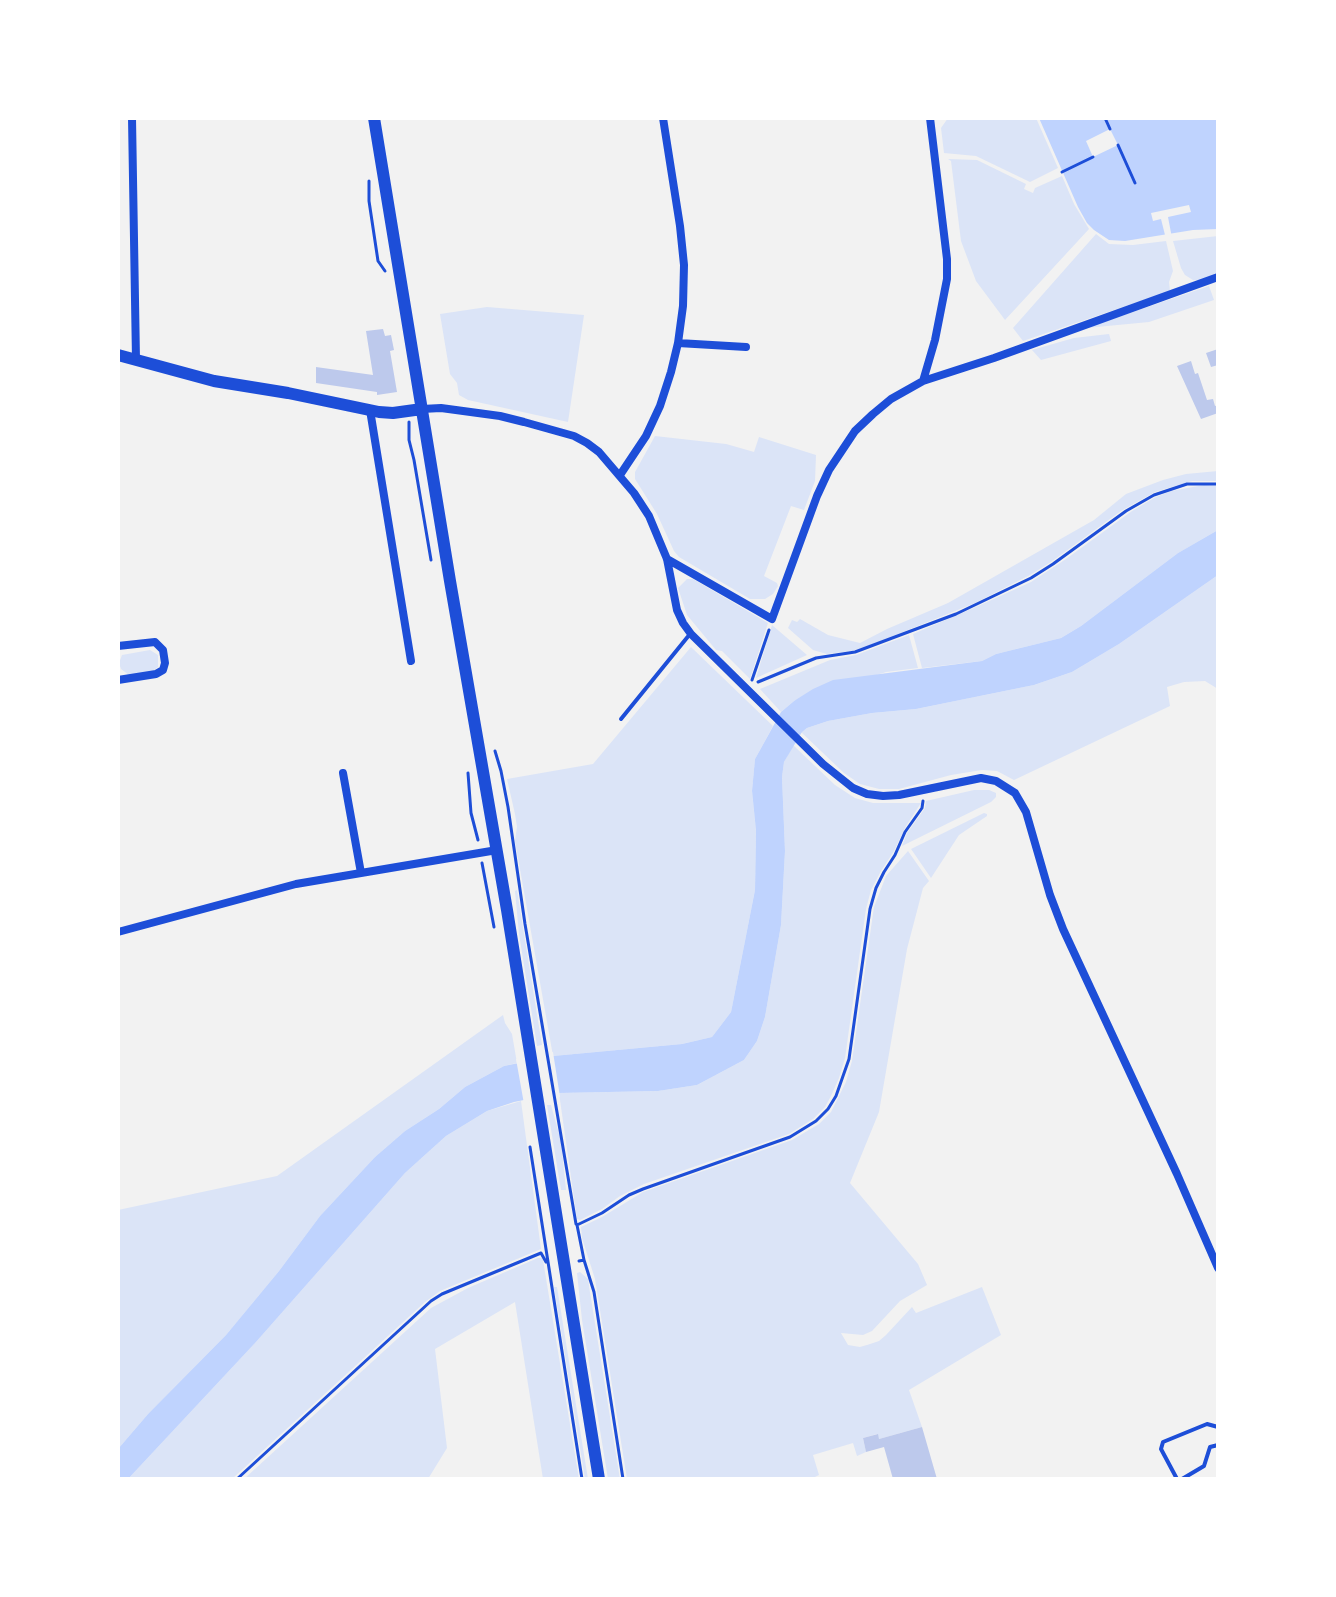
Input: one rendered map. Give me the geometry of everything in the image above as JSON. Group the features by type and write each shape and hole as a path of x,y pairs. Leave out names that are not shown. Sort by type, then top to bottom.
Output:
{"main road":[{"path":"374,118 599,1479"},
{"path":"118,355 214,381 370,410 393,413 422,409"}],"street":[{"path":"132,118 136,360"},
{"path":"620,475 646,436 660,406 678,343 683,306 684,265 680,226 663,118"},
{"path":"923,381 947,279 930,118"},
{"path":"667,559 772,619 817,496 841,450 855,431 891,399 923,381 1218,277"},
{"path":"678,343 746,347"},
{"path":"422,409 441,408 500,416 574,436 599,452 649,516 667,559 677,610 691,634 823,764 853,788 867,794 899,795 973,779 988,779 1004,785 1019,798 1063,929 1218,1268"},
{"path":"370,410 411,661"},
{"path":"118,646 155,642 163,650 165,663 163,670 156,674 118,680"},
{"path":"343,773 361,873"},
{"path":"118,932 296,884 497,850"}],"lane":[{"path":"621,719 691,634"},
{"path":"1218,1427 1207,1424 1163,1442 1161,1449 1179,1479 1204,1466 1210,1447 1218,1445"}],"path":[{"path":"1105,118 1110,129"},
{"path":"1118,145 1135,183"},
{"path":"1062,172 1093,157"},
{"path":"750,685 816,658 863,650 956,614 1031,578 1154,495 1187,484 1218,484"},
{"path":"753,677 772,619"},
{"path":"577,1225 643,1189 790,1137 816,1121 828,1109 840,1088 849,1059 870,909 876,888 905,832 922,808 921,791"},
{"path":"508,807 577,1225 594,1292 623,1479"},
{"path":"529,1141 582,1479"},
{"path":"237,1479 431,1301 541,1253 548,1265"},
{"path":"564,1264 584,1260"}],"shaded area":[{"path":"948,118 1036,118 1058,168 1030,182 976,156 944,153 941,128"},
{"path":"948,159 977,160 1026,184 1024,189 1033,193 1035,188 1062,176 1089,229 1005,320 976,281 961,241 951,161"},
{"path":"1096,234 1109,244 1166,241 1173,271 1170,291 1023,341 1013,328"},
{"path":"1218,236 1218,274 1202,280 1193,280 1185,275 1173,241"},
{"path":"1209,286 1214,300 1149,322 1086,328"},
{"path":"487,307 584,315 568,422 468,400 459,395 457,383 450,374 440,314"},
{"path":"1109,334 1111,341 1041,360 1032,350 1074,338"},
{"path":"655,436 726,444 754,452 759,437 816,455 815,481 804,510 791,506 764,576 777,583 773,594 765,599 750,599 679,557 674,551 657,514 635,479 635,472"},
{"path":"1218,471 1218,481 1192,481 1155,492 1121,511 1030,575 975,603 873,644 827,654 813,650 788,628 792,620 797,622 800,619 828,635 860,643 948,603 1094,520 1126,494 1186,474"},
{"path":"1204,485 1218,486 1218,530 1178,553 1081,626 1061,638 996,654 982,661 922,668 913,634 1031,582 1154,498 1171,491"},
{"path":"1218,575 1218,689 1205,681 1167,687 1170,706 1014,780 997,771 982,770 899,789 879,789 860,784 844,773 801,732 828,721 916,709 1034,685 1072,672 1119,644"},
{"path":"687,579 693,579 768,623 750,679 722,651 716,650 687,615 678,588"},
{"path":"772,625 807,655 756,678"},
{"path":"909,635 918,668 886,672 794,701 781,712 760,689 830,660 856,655"},
{"path":"691,647 773,726 755,759 752,791 756,831 755,890 731,1012 712,1037 682,1044 553,1056 507,779 593,764"},
{"path":"150,650 158,655 158,667 153,671 129,675 121,669 119,663 122,655"},
{"path":"793,745 835,785 855,798 873,803 921,803 871,890 845,1058 831,1096 813,1119 789,1134 644,1184 602,1209 577,1219 559,1093 658,1091 697,1085 744,1060 757,1041 765,1017 781,925 785,851 782,777 784,762"},
{"path":"974,790 989,790 996,793 996,797 902,846 907,833 925,808 926,801"},
{"path":"984,813 987,816 959,835 931,878 911,849"},
{"path":"908,851 929,881 923,888 907,949 879,1112 850,1183 918,1264 927,1285 900,1301 872,1331 863,1335 841,1333 848,1345 867,1345 879,1341 912,1307 916,1313 982,1287 1001,1335 909,1390 922,1427 879,1439 877,1434 863,1438 866,1452 857,1456 853,1443 813,1455 819,1475 811,1479 627,1479 595,1279 581,1227 643,1192 792,1140 819,1124 831,1112 846,1082 852,1061 874,907 886,876"},
{"path":"517,890 542,1045 537,1046 519,934"},
{"path":"503,1015 512,1034 517,1063 504,1066 465,1087 375,1157 320,1216 226,1335 118,1449 118,1210 277,1176"},
{"path":"521,1101 541,1249 440,1291 425,1302 232,1479 128,1479 256,1342 405,1173 446,1136 487,1111"},
{"path":"547,1105 551,1105 561,1141 566,1190 561,1190"},
{"path":"538,1258 543,1260 579,1479 543,1479 515,1302 435,1349 447,1448 428,1479 244,1479 431,1308 468,1288"},
{"path":"577,1273 588,1279 620,1479 608,1479 582,1320"},
{"path":"554,1287 557,1287 588,1479 585,1479"}],"water":[{"path":"1039,118 1218,118 1218,229 1125,241 1109,240 1087,223"},
{"path":"1218,530 1218,575 1119,644 1072,672 1034,685 916,709 828,721 802,732 784,762 782,777 785,851 781,925 765,1017 757,1041 744,1060 697,1085 658,1091 559,1093 514,1102 487,1111 446,1136 405,1173 256,1342 128,1479 118,1479 118,1449 226,1335 320,1216 375,1157 405,1131 465,1087 504,1066 553,1056 682,1044 712,1037 731,1012 755,890 756,831 752,791 755,759 781,712 813,689 833,680 982,661 996,654 1061,638 1178,553"}],"pier":[{"path":"1110,129 1118,145 1093,157 1086,141"},
{"path":"1189,205 1191,212 1168,217 1172,238 1166,239 1161,219 1153,221 1151,213"},
{"path":"553,1052 560,1097 524,1104 516,1059"}],"building":[{"path":"383,329 385,336 391,335 394,350 390,351 397,392 377,395 377,392 316,383 316,367 373,375 366,331"},
{"path":"1218,349 1218,365 1211,367 1206,353"},
{"path":"1191,361 1207,400 1213,399 1215,406 1218,405 1218,413 1201,419 1177,366"},
{"path":"922,1427 937,1479 893,1479 884,1447 866,1452 863,1438 878,1434 879,1439"}]}
